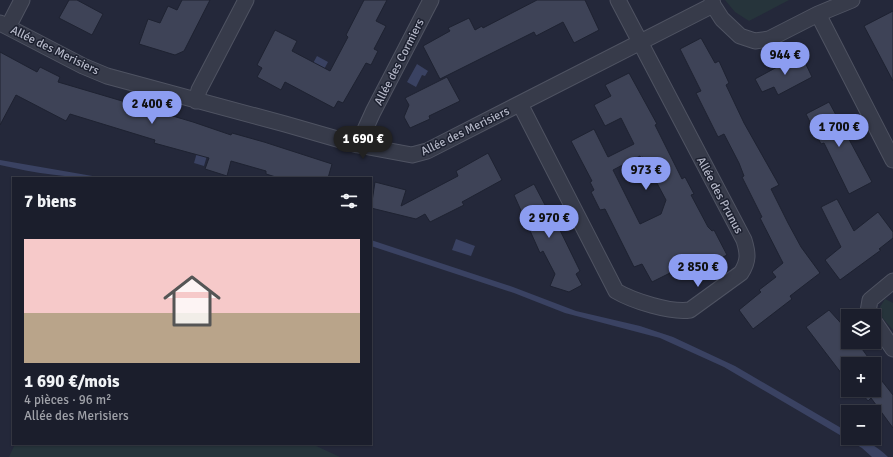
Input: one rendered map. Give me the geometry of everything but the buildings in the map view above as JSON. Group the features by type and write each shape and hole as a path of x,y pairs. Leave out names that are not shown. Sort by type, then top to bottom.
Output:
{"street":[{"path":"4,25 22,0"},
{"path":"196,101 199,90 246,0"},
{"name":"Allée des Cormiers","path":"358,145 373,112 431,0"},
{"name":"Allée des Prunus","path":"520,104 616,291 623,295 670,310 690,310 741,273 747,264 748,254 744,240 618,0"},
{"path":"712,3 722,19 740,36 755,41 769,39 818,14 852,0"},
{"name":"Allée des Merisiers","path":"4,25 83,66 107,76 358,145 412,155 427,151 520,104 712,3"},
{"path":"818,14 893,160"},
{"path":"868,309 870,300 893,281"},
{"path":"881,331 893,349"}],"shaded area":[{"path":"725,0 789,0 749,21 735,12"},
{"path":"885,299 893,303 893,330 881,316 880,307"},
{"path":"15,445 314,445 340,457 9,457"}],"water":[{"path":"317,56 328,62 316,84 305,78"},
{"path":"417,64 428,71 425,76 422,75 416,87 407,82"},
{"path":"200,142 210,145 204,166 194,163"},
{"path":"0,160 98,177 65,176 0,165"},
{"path":"456,239 475,246 471,256 452,250"},
{"path":"372,240 513,287 576,311 640,326 673,337 735,366 841,428 841,436 724,367 660,338 565,313 514,293 372,246"},
{"path":"857,445 873,445 888,457 872,457"}]}
